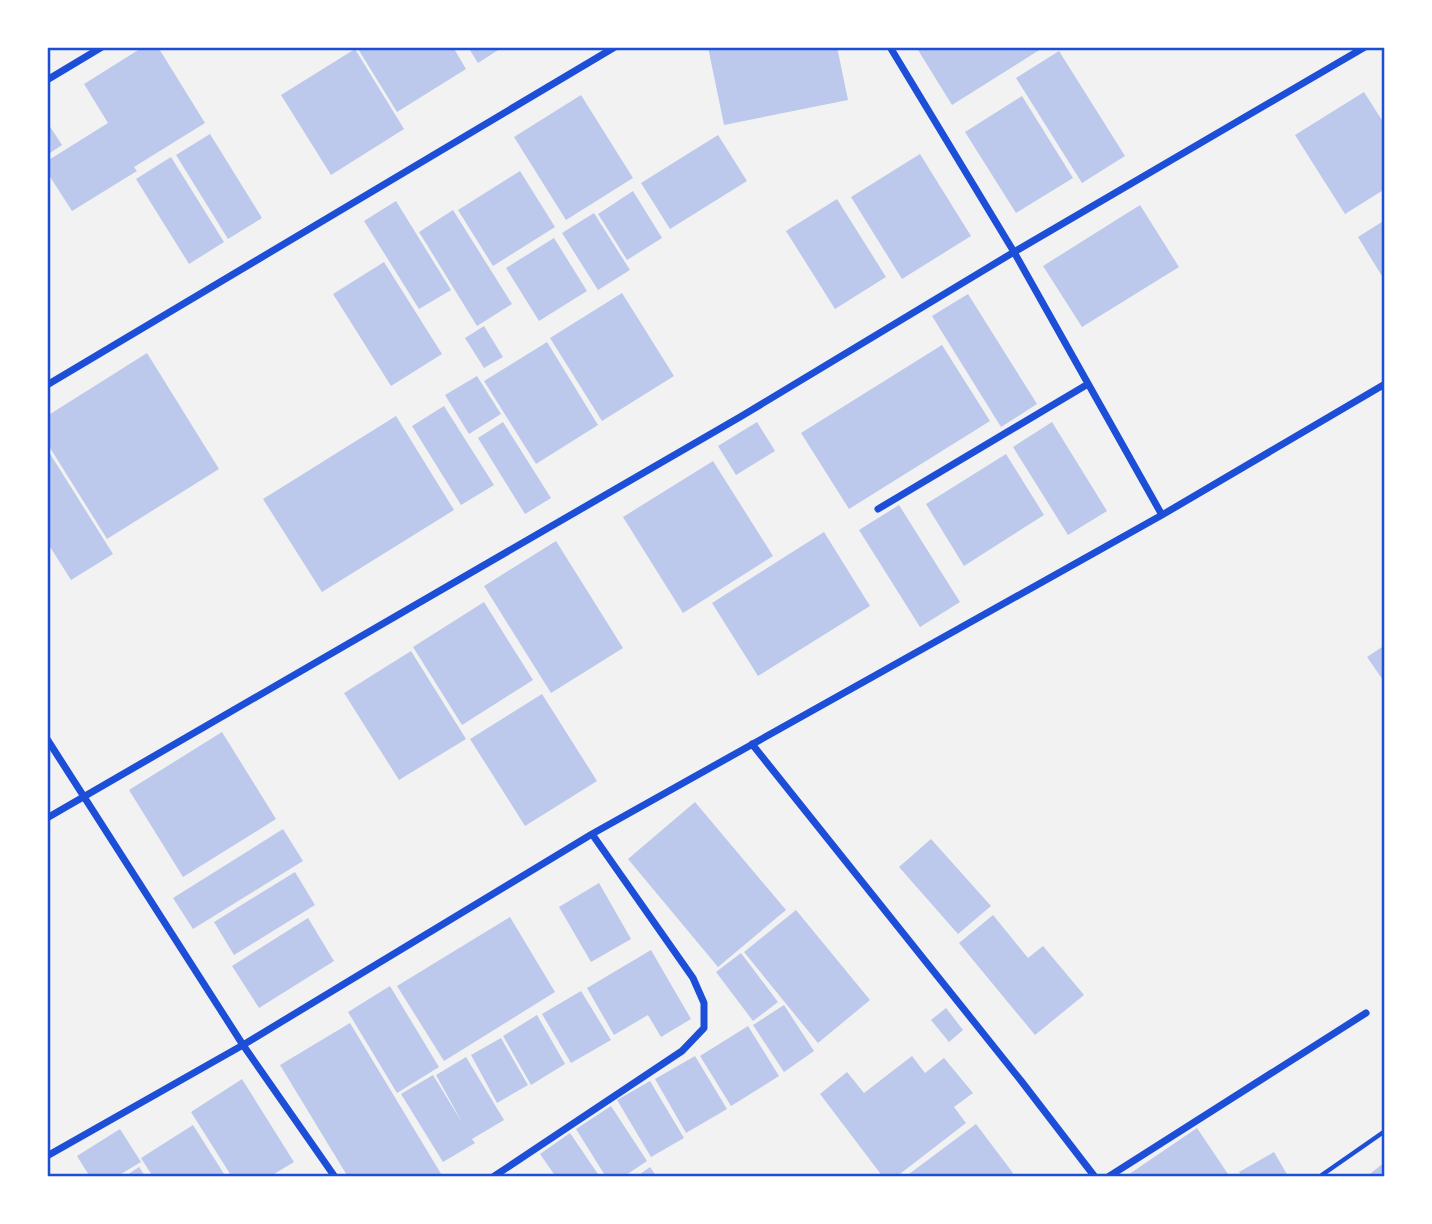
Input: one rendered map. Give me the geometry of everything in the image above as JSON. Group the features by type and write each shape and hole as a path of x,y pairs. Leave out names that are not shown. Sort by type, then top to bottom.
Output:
{"street":[{"path":"47,80 102,47"},
{"path":"47,385 615,47"},
{"path":"890,47 1014,252 1162,515"},
{"path":"47,818 740,417 1014,252 1365,47"},
{"path":"878,509 1088,384"},
{"path":"47,1156 243,1045 592,834 1162,515 1385,384"},
{"path":"47,739 243,1045 335,1177"},
{"path":"752,744 1023,1082 1095,1177"},
{"path":"493,1177 682,1051 704,1028 704,1003 693,978 592,834"},
{"path":"1108,1177 1366,1013"}],"path":[{"path":"1319,1177 1385,1131"}],"building":[{"path":"143,47 158,47 205,123 134,167 137,171 72,211 47,172 47,161 108,123 84,84"},
{"path":"453,47 466,69 397,112 358,49"},
{"path":"468,47 503,47 478,63"},
{"path":"708,47 837,47 848,100 724,125"},
{"path":"922,47 1044,47 952,105 918,50"},
{"path":"355,49 404,129 331,175 281,95"},
{"path":"1059,51 1125,156 1082,183 1016,78"},
{"path":"1364,92 1385,125 1385,189 1345,214 1295,135"},
{"path":"581,95 633,178 566,220 514,137"},
{"path":"1022,96 1073,178 1016,213 965,132"},
{"path":"47,122 62,145 47,155"},
{"path":"210,134 262,218 228,239 176,155"},
{"path":"718,135 747,181 670,229 641,183"},
{"path":"920,154 971,236 902,279 851,197"},
{"path":"171,157 224,242 189,264 136,179"},
{"path":"520,171 555,227 493,266 458,210"},
{"path":"633,191 662,238 627,260 598,214"},
{"path":"837,199 886,277 835,309 786,231"},
{"path":"396,201 451,290 419,309 364,221"},
{"path":"1140,205 1179,267 1082,327 1043,266"},
{"path":"453,210 512,304 477,326 419,232"},
{"path":"594,213 630,270 598,290 562,233"},
{"path":"1385,220 1385,281 1358,237"},
{"path":"554,238 587,291 539,321 506,268"},
{"path":"384,262 442,354 391,386 333,294"},
{"path":"622,293 674,376 602,421 550,338"},
{"path":"968,294 1037,404 1001,427 932,316"},
{"path":"484,326 503,357 484,368 465,338"},
{"path":"547,342 598,425 536,464 484,381"},
{"path":"942,345 990,421 849,509 801,433"},
{"path":"147,353 219,469 107,539 47,443 47,416"},
{"path":"477,376 501,414 469,434 445,395"},
{"path":"444,406 494,485 461,505 412,426"},
{"path":"396,416 454,510 322,592 263,499"},
{"path":"503,422 551,498 525,514 478,438"},
{"path":"757,422 775,451 736,475 718,446"},
{"path":"1052,422 1107,511 1068,535 1013,447"},
{"path":"47,449 113,554 71,580 47,542"},
{"path":"1006,454 1044,515 964,566 926,504"},
{"path":"713,461 773,556 683,613 623,517"},
{"path":"899,505 960,602 920,627 859,530"},
{"path":"824,532 870,606 758,676 712,603"},
{"path":"556,541 623,648 551,693 484,586"},
{"path":"484,602 533,680 462,725 413,647"},
{"path":"1385,645 1385,683 1367,657"},
{"path":"411,651 466,739 399,780 344,693"},
{"path":"542,694 597,781 525,826 470,739"},
{"path":"222,732 276,819 183,877 129,790"},
{"path":"695,802 786,910 718,967 628,859"},
{"path":"283,829 303,861 193,929 173,898"},
{"path":"931,839 991,906 958,934 899,867"},
{"path":"295,872 315,905 234,955 214,922"},
{"path":"599,883 631,939 591,962 559,907"},
{"path":"796,910 870,1000 818,1043 744,952"},
{"path":"993,915 1028,958 1043,946 1084,995 1035,1035 959,943"},
{"path":"510,917 555,992 444,1061 397,986"},
{"path":"308,918 334,961 259,1008 232,966"},
{"path":"651,950 691,1019 661,1037 648,1015 614,1035 587,988"},
{"path":"741,953 778,1002 753,1021 716,972"},
{"path":"390,986 439,1067 397,1093 348,1012"},
{"path":"581,991 611,1040 571,1063 542,1014"},
{"path":"784,1005 814,1051 784,1072 753,1025"},
{"path":"946,1008 963,1030 949,1042 931,1020"},
{"path":"537,1015 565,1064 531,1085 503,1036"},
{"path":"350,1023 443,1177 348,1177 280,1065"},
{"path":"748,1026 779,1076 731,1106 700,1056"},
{"path":"501,1038 528,1085 497,1103 471,1055"},
{"path":"695,1056 727,1109 686,1133 655,1079"},
{"path":"912,1056 925,1073 944,1058 973,1093 954,1107 966,1123 896,1177 883,1177 820,1094 847,1072 864,1093"},
{"path":"466,1057 504,1120 472,1139 475,1143 443,1162 401,1094 433,1075 463,1124 436,1075"},
{"path":"242,1079 294,1162 269,1177 232,1177 191,1112"},
{"path":"650,1081 684,1138 651,1157 617,1100"},
{"path":"611,1106 647,1161 623,1177 606,1177 576,1129"},
{"path":"976,1124 1013,1173 1008,1177 905,1177"},
{"path":"193,1125 226,1177 153,1177 141,1158"},
{"path":"1197,1128 1230,1177 1125,1177"},
{"path":"120,1129 141,1162 116,1177 90,1177 77,1156"},
{"path":"570,1133 600,1177 556,1177 540,1154"},
{"path":"1274,1152 1288,1176 1242,1177 1239,1172"},
{"path":"1385,1162 1385,1177 1366,1177"},
{"path":"139,1167 146,1177 124,1177"},
{"path":"650,1167 657,1177 636,1177"}]}
